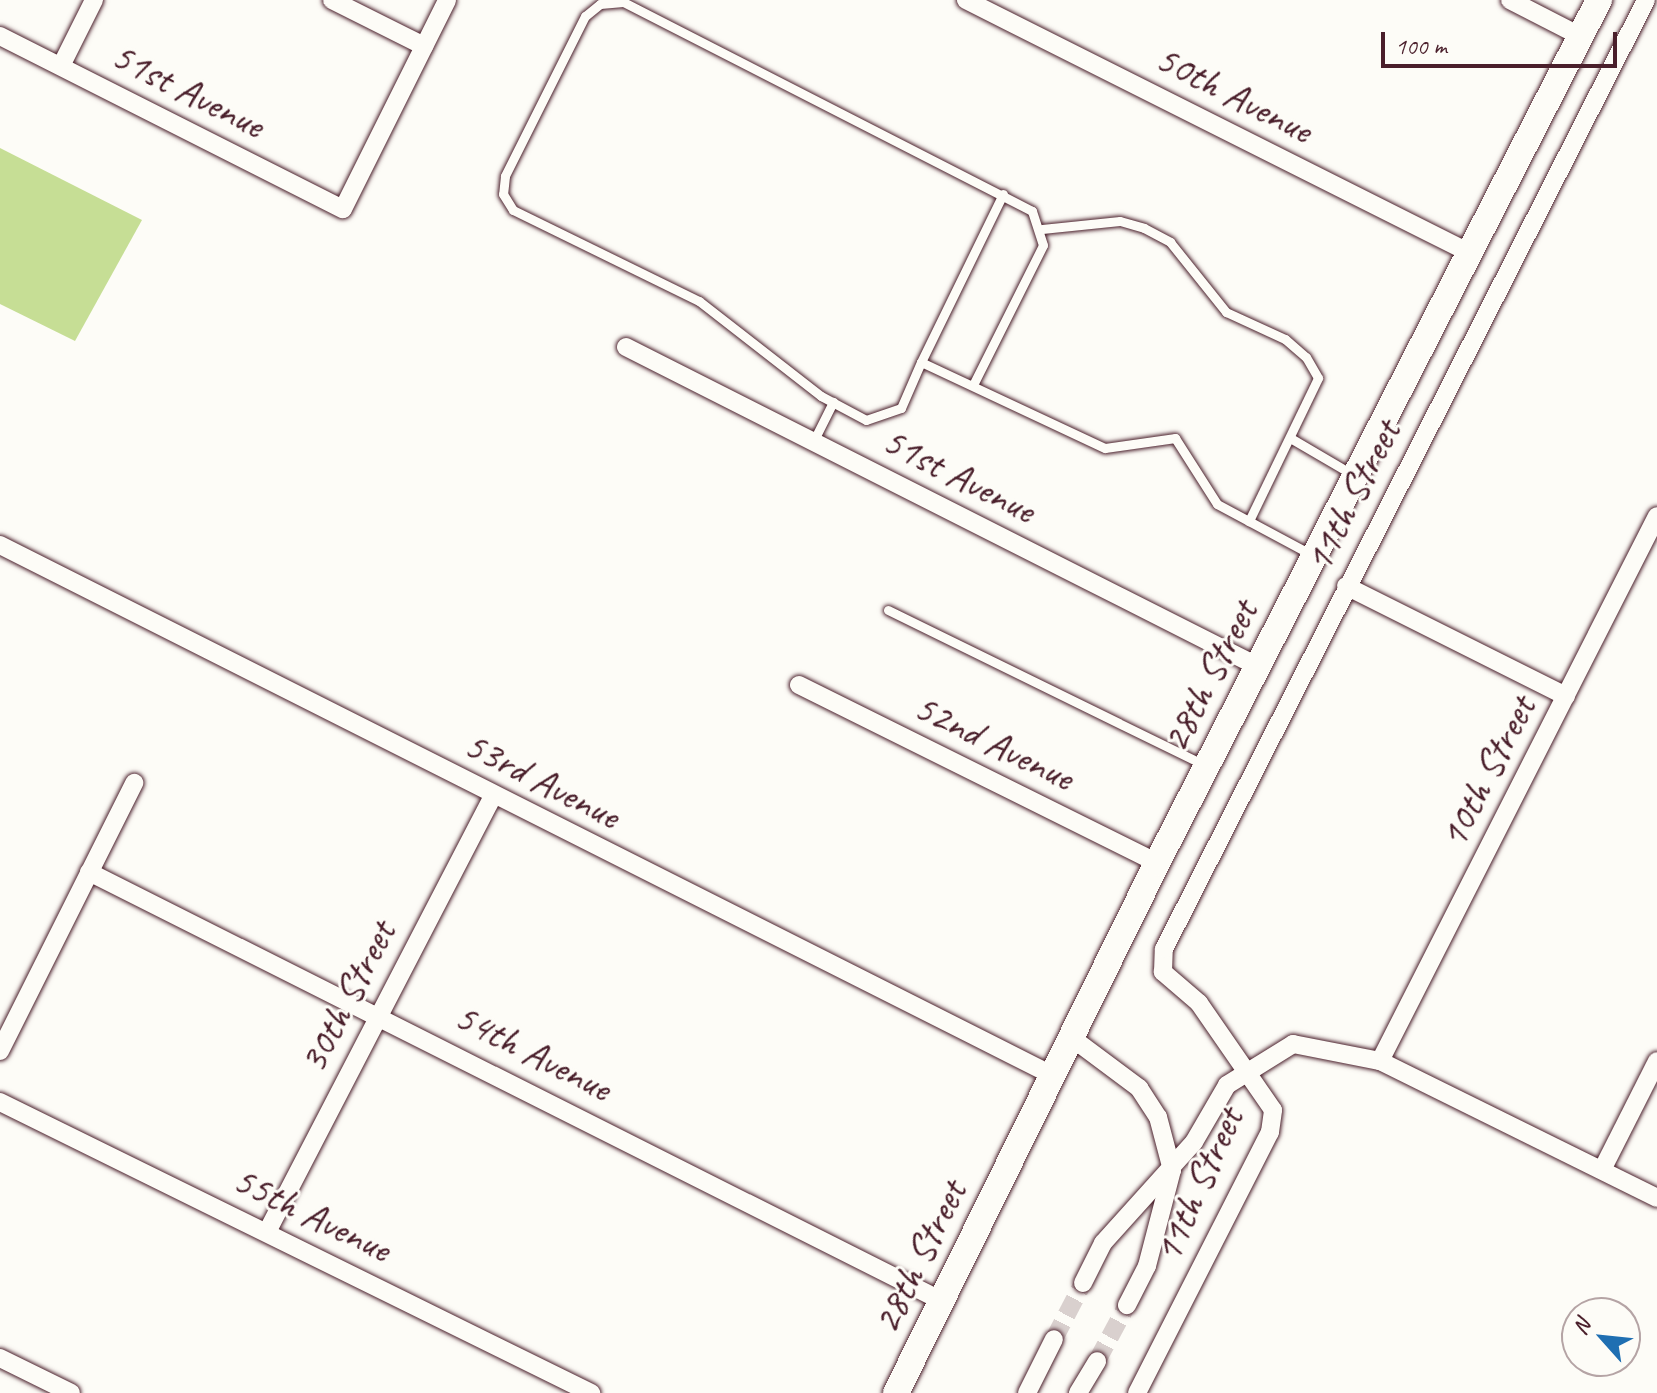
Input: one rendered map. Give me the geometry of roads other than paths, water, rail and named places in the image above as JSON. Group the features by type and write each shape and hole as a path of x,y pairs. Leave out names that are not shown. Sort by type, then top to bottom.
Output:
{"main road":[{"name":"28th Street","path":"896,1393 1157,863 1599,0"}],"street":[{"path":"61,66 94,0"},
{"path":"332,0 424,46 447,0"},
{"name":"50th Avenue","path":"966,0 1470,253"},
{"path":"1510,0 1536,6 1580,36"},
{"name":"11th Street","path":"1137,1393 1270,1132 1273,1110 1249,1066 1160,963 1346,586 1646,0"},
{"name":"51st Avenue","path":"0,36 343,209 424,46"},
{"name":"51st Avenue","path":"626,347 1259,667"},
{"name":"10th Street","path":"1380,1061 1657,516"},
{"name":"53rd Avenue","path":"0,545 1054,1076"},
{"path":"1346,586 1566,696"},
{"name":"52nd Avenue","path":"799,685 1157,863"},
{"path":"0,1051 134,783"},
{"name":"30th Street","path":"267,1232 377,1013 493,796"},
{"name":"54th Avenue","path":"89,872 377,1013 942,1301"},
{"path":"1072,1038 1139,1088 1158,1117 1172,1170 1147,1266 1127,1305"},
{"path":"1083,1283 1103,1243 1172,1170 1227,1085 1249,1066 1309,1043 1380,1061 1657,1198"},
{"path":"1602,1170 1657,1061"},
{"name":"55th Avenue","path":"0,1102 591,1393"},
{"path":"1027,1393 1054,1339"},
{"path":"907,1393 914,1356"},
{"path":"0,1358 71,1393"},
{"path":"1078,1393 1097,1361"}],"lane":[{"path":"974,383 1043,245 1042,229 1032,211 1003,194 623,2 600,4 585,16 505,176 503,194 513,210 699,301 833,402 866,420 887,418 901,408 1003,194"},
{"path":"1042,229 1120,221 1144,228 1170,242 1226,312 1285,339 1318,378 1292,439 1249,521"},
{"path":"921,362 974,383 1105,448 1175,438 1217,504 1315,557"},
{"path":"813,442 833,402"},
{"path":"1292,439 1356,476"},
{"path":"888,610 1207,766"}],"tunnel":[{"path":"1054,1339 1083,1283"},
{"path":"1097,1361 1127,1305"}]}
